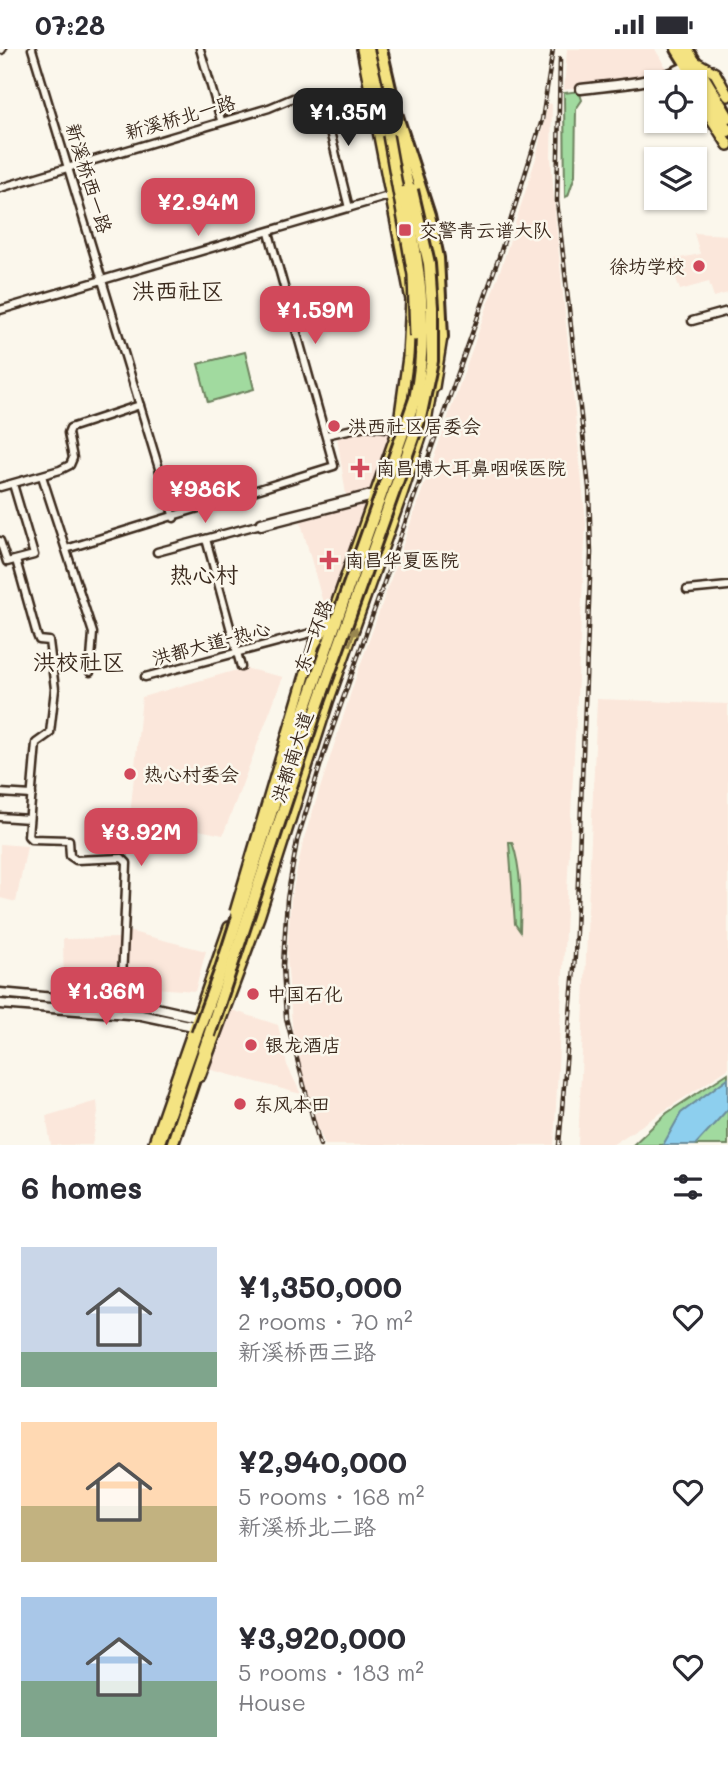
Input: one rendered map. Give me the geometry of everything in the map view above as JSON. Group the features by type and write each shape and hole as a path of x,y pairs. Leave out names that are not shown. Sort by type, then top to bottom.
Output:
{"highway":[{"name":"东一环路","path":"158,1145 221,969 298,729 415,399 423,363 420,267 368,49"},
{"name":"东一环路","path":"174,1145 318,702 420,418 432,361 429,264 379,49"},
{"path":"677,49 691,63 728,117"},
{"path":"689,49 691,63 728,131"},
{"path":"396,113 429,215 435,247 442,337"}],"main road":[{"name":"洪都南大道","path":"153,1145 242,894 327,625 399,426 408,357 411,300 362,49"},
{"name":"洪都南大道","path":"174,1145 222,1022 328,702 426,422 434,373 434,301 379,49"},
{"path":"690,70 691,63 715,73 728,96"},
{"path":"707,112 728,145"},
{"path":"388,135 413,275 415,336 410,388 399,426"},
{"path":"426,422 442,337"},
{"path":"221,969 243,876 314,645 327,625"}],"street":[{"name":"新溪桥西一路","path":"32,49 70,166 174,518"},
{"path":"200,49 220,120"},
{"path":"581,89 652,80 691,63"},
{"name":"新溪桥北一路","path":"0,188 220,120 269,108 300,95 370,92"},
{"path":"321,95 349,208"},
{"path":"0,310 404,192"},
{"path":"66,549 174,518 334,466 269,233"},
{"path":"692,321 728,311"},
{"path":"0,487 70,465 73,457 68,433 72,427 140,405"},
{"path":"326,435 366,426 399,426"},
{"path":"42,476 93,633 90,673"},
{"path":"0,541 7,562 34,555 13,484"},
{"path":"157,552 374,495"},
{"path":"206,539 241,667"},
{"path":"16,560 37,635 39,640 49,641 55,668 50,733 36,743 29,838 69,841 72,859 122,858 127,863 121,1003"},
{"path":"687,590 728,586"},
{"name":"洪都大道-热心","path":"145,677 327,625"},
{"path":"0,793 32,795"},
{"path":"0,817 29,819"},
{"path":"0,993 121,1003 195,1021 217,1036"},
{"path":"0,1004 222,1022"}],"shaded area":[{"path":"567,49 655,49 667,70 644,70 644,77 564,90"},
{"path":"548,103 552,104 551,158 556,225 586,523 554,1145 325,1145 313,1115 293,1038 287,956 291,898 304,838 355,680 502,265 536,158"},
{"name":"徐坊学校","path":"694,233 728,235 728,293 714,297 709,282 680,290 670,260 700,254"},
{"name":"南昌博大耳鼻咽喉医院","path":"365,430 391,431 369,492 346,495 337,437"},
{"name":"南昌华夏医院","path":"368,502 331,601 323,603 300,519"},
{"path":"244,668 283,677 223,835 130,816 142,697"},
{"path":"597,699 728,704 728,1069 612,1145 578,1145"},
{"path":"0,844 27,846 16,902 0,898"},
{"path":"128,931 206,951 195,991 127,986"},
{"path":"122,938 118,998 64,989 63,939"},
{"path":"232,1010 278,1025 287,1065 301,1094 208,1069"},
{"path":"97,1101 98,1113 92,1145 51,1145 46,1116"}],"green space":[{"path":"579,91 582,100 576,109 575,175 568,196 565,197 564,93"},
{"path":"245,352 254,389 208,402 198,364"},
{"path":"509,842 512,842 519,875 520,931 515,924"},
{"path":"728,1073 728,1145 633,1145 667,1113"}],"water":[{"path":"728,1078 728,1109 695,1145 663,1145 681,1113"}],"railway":[{"path":"320,1145 286,1018 283,965 287,899 297,841 326,747 499,257 542,120 553,49"},
{"path":"559,1145 575,956 591,553 589,488 557,201 560,59"}],"place":[{"name":"交警青云谱大队","path":"405,230"},
{"name":"徐坊学校","path":"699,266"},
{"name":"洪西社区居委会","path":"334,426"},
{"name":"南昌博大耳鼻咽喉医院","path":"360,468"},
{"name":"南昌华夏医院","path":"329,560"},
{"name":"热心村委会","path":"130,774"},
{"name":"中国石化","path":"253,994"},
{"name":"银龙酒店","path":"251,1045"},
{"name":"东风本田","path":"240,1104"}],"district":[{"name":"洪西社区","path":"178,291"},
{"name":"热心村","path":"204,575"},
{"name":"洪校社区","path":"79,662"}]}
